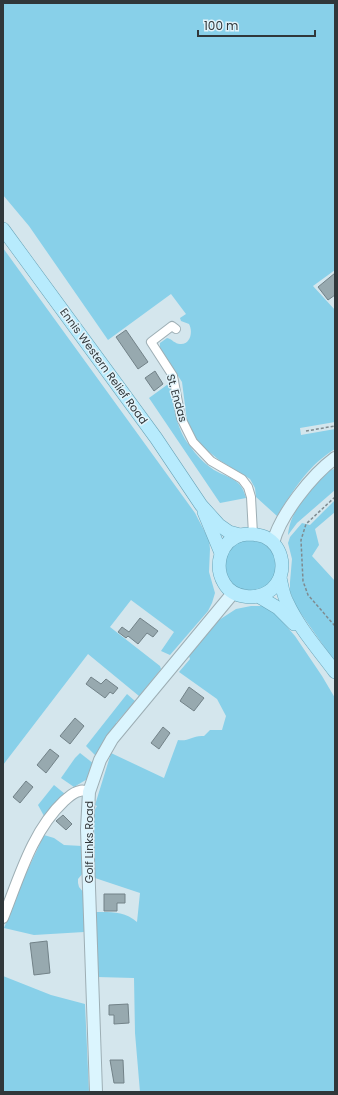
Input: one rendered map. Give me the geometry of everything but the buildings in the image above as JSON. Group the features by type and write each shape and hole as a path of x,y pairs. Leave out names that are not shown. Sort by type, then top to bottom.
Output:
{"main road":[{"name":"Ennis Western Relief Road","path":"3,229 153,433 201,505 219,525 229,532 246,534"},
{"path":"273,543 276,532 294,503 317,474 335,459"},
{"name":"Ennis Western Relief Road","path":"201,505 221,553"},
{"path":"246,534 264,536 273,543 281,555 282,568 280,578 272,589 258,596 245,597 233,593 224,583 219,569 221,553 230,541 246,534"},
{"path":"280,578 286,600 311,641 335,672"},
{"name":"Golf Links Road","path":"96,1092 87,829 89,792 100,760 112,739 233,593"},
{"path":"258,596 278,608 311,641"}],"street":[{"name":"St. Endas","path":"176,329 172,326 151,342 173,376 181,418 193,442 211,461 242,479 248,487 250,497 246,534"},
{"path":"3,918 31,847 48,820 56,809 72,794 79,791 89,792"}],"path":[{"path":"306,431 335,426"},
{"path":"335,497 306,524 301,540 303,581 308,594 335,626"}],"shaded area":[{"path":"3,3 335,3 335,270 313,286 335,310 335,422 300,428 301,435 335,429 335,449 317,463 302,479 277,516 256,497 255,488 250,479 219,460 196,439 187,421 182,382 160,348 160,343 167,338 178,344 184,344 189,340 191,334 189,324 181,321 180,318 186,314 171,294 108,340 29,226 3,195"},
{"path":"3,248 195,513 209,540 209,572 215,593 208,611 170,655 161,651 174,632 131,600 110,627 160,666 161,669 139,696 88,654 3,765"},
{"path":"171,382 176,416 185,439 195,453 207,465 238,483 244,491 246,498 220,503 149,398"},
{"path":"335,469 335,490 297,523 288,535 293,516 297,508 329,470"},
{"path":"335,500 335,512 315,529 319,545 312,556 335,581 335,662 297,608 290,592 292,559 288,543 290,537 302,523 310,525"},
{"path":"246,537 264,540 276,555 276,575 264,590 243,593 225,579 224,557 228,549"},
{"path":"251,606 265,606 273,611 295,636 335,698 335,1092 140,1092 135,1033 134,978 97,977 95,912 112,912 122,914 137,922 140,893 95,878 94,811 97,806 95,805 111,753 164,778 178,740 185,740 196,736 204,736 210,730 222,730 226,716 217,699 179,672 190,659 189,656 191,653 219,620 236,609"},
{"path":"127,694 135,701 116,723 118,725 97,757 86,746"},
{"path":"80,753 94,764 89,778 74,787 61,778"},
{"path":"54,785 65,794 44,816 38,805"},
{"path":"44,835 54,838 64,845 82,846 83,873 78,879 78,883 79,887 84,893 84,932 34,935 4,928 22,882"},
{"path":"3,976 51,995 85,1004 89,1092 3,1092"}]}
